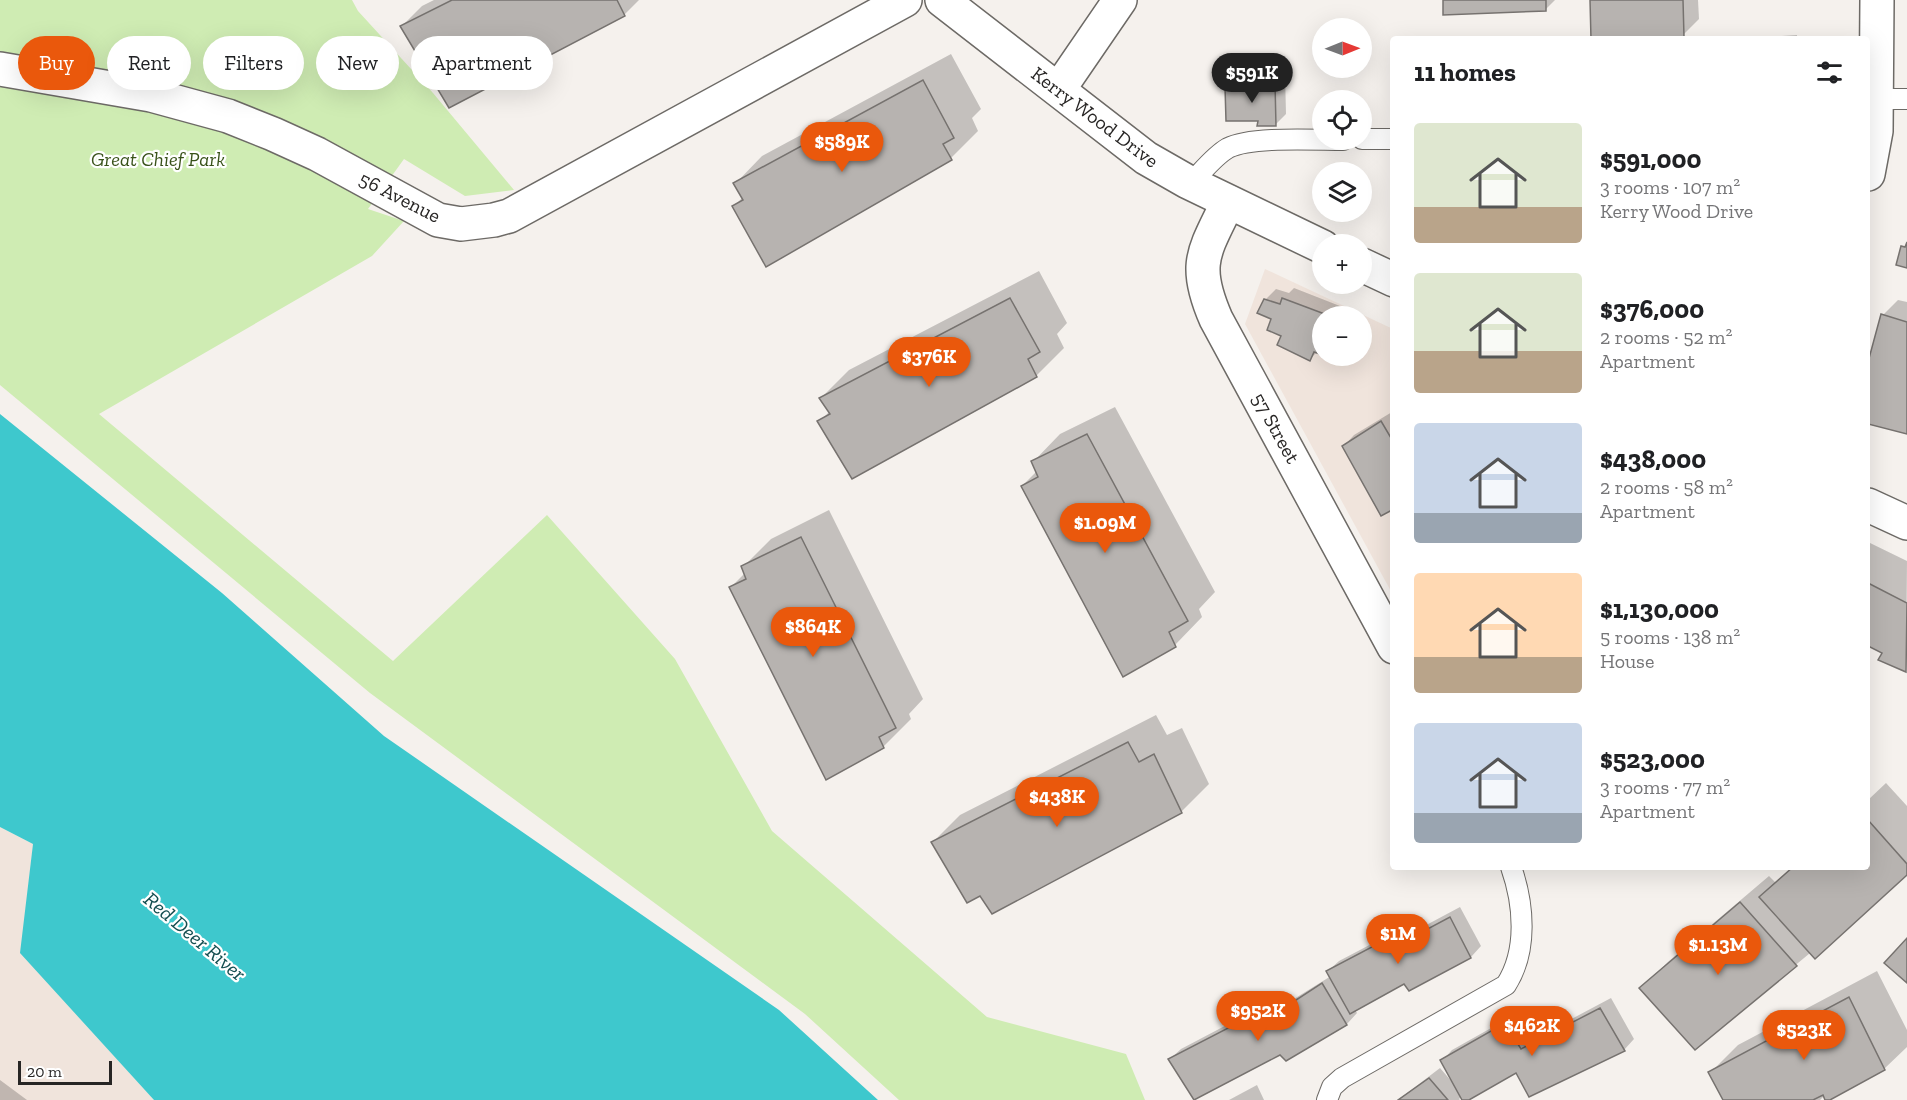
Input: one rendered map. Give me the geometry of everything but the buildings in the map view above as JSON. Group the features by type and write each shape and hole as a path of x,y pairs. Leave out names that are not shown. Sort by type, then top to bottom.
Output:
{"street":[{"name":"56 Avenue","path":"0,69 151,95 228,116 316,154 438,220 461,224 477,223 509,216 905,0"},
{"name":"Kerry Wood Drive","path":"942,0 1155,164 1312,242"},
{"path":"1059,89 1120,0"},
{"path":"1870,166 1882,115 1877,0"},
{"name":"57 Street","path":"1228,202 1206,248 1203,283 1208,301 1390,640"},
{"path":"1372,270 1390,278"},
{"path":"1870,506 1907,523"}],"lane":[{"path":"1372,139 1390,139"},
{"path":"1191,183 1227,149 1236,145 1257,141 1312,140"},
{"path":"1327,1100 1332,1087 1342,1078 1506,985 1518,963 1521,930 1519,900 1511,870"}],"shaded area":[{"path":"1265,269 1312,291 1312,294 1318,294 1344,306 1312,306 1312,366 1372,366 1372,319 1390,328 1390,590 1245,324"},
{"path":"0,827 33,844 21,953 154,1100 0,1100"}],"green space":[{"name":"Great Chief Park","path":"0,0 352,0 358,11 381,36 316,36 316,90 399,90 399,56 411,69 411,90 430,90 514,190 465,196 404,159 368,209 404,221 372,256 99,414 393,661 547,515 675,659 772,831 987,1017 1126,1054 1145,1100 899,1100 805,1014 370,693 0,385"}],"water":[{"name":"Red Deer River","path":"0,414 222,593 384,736 779,1010 878,1100 154,1100 20,953 33,844 0,827"}]}
